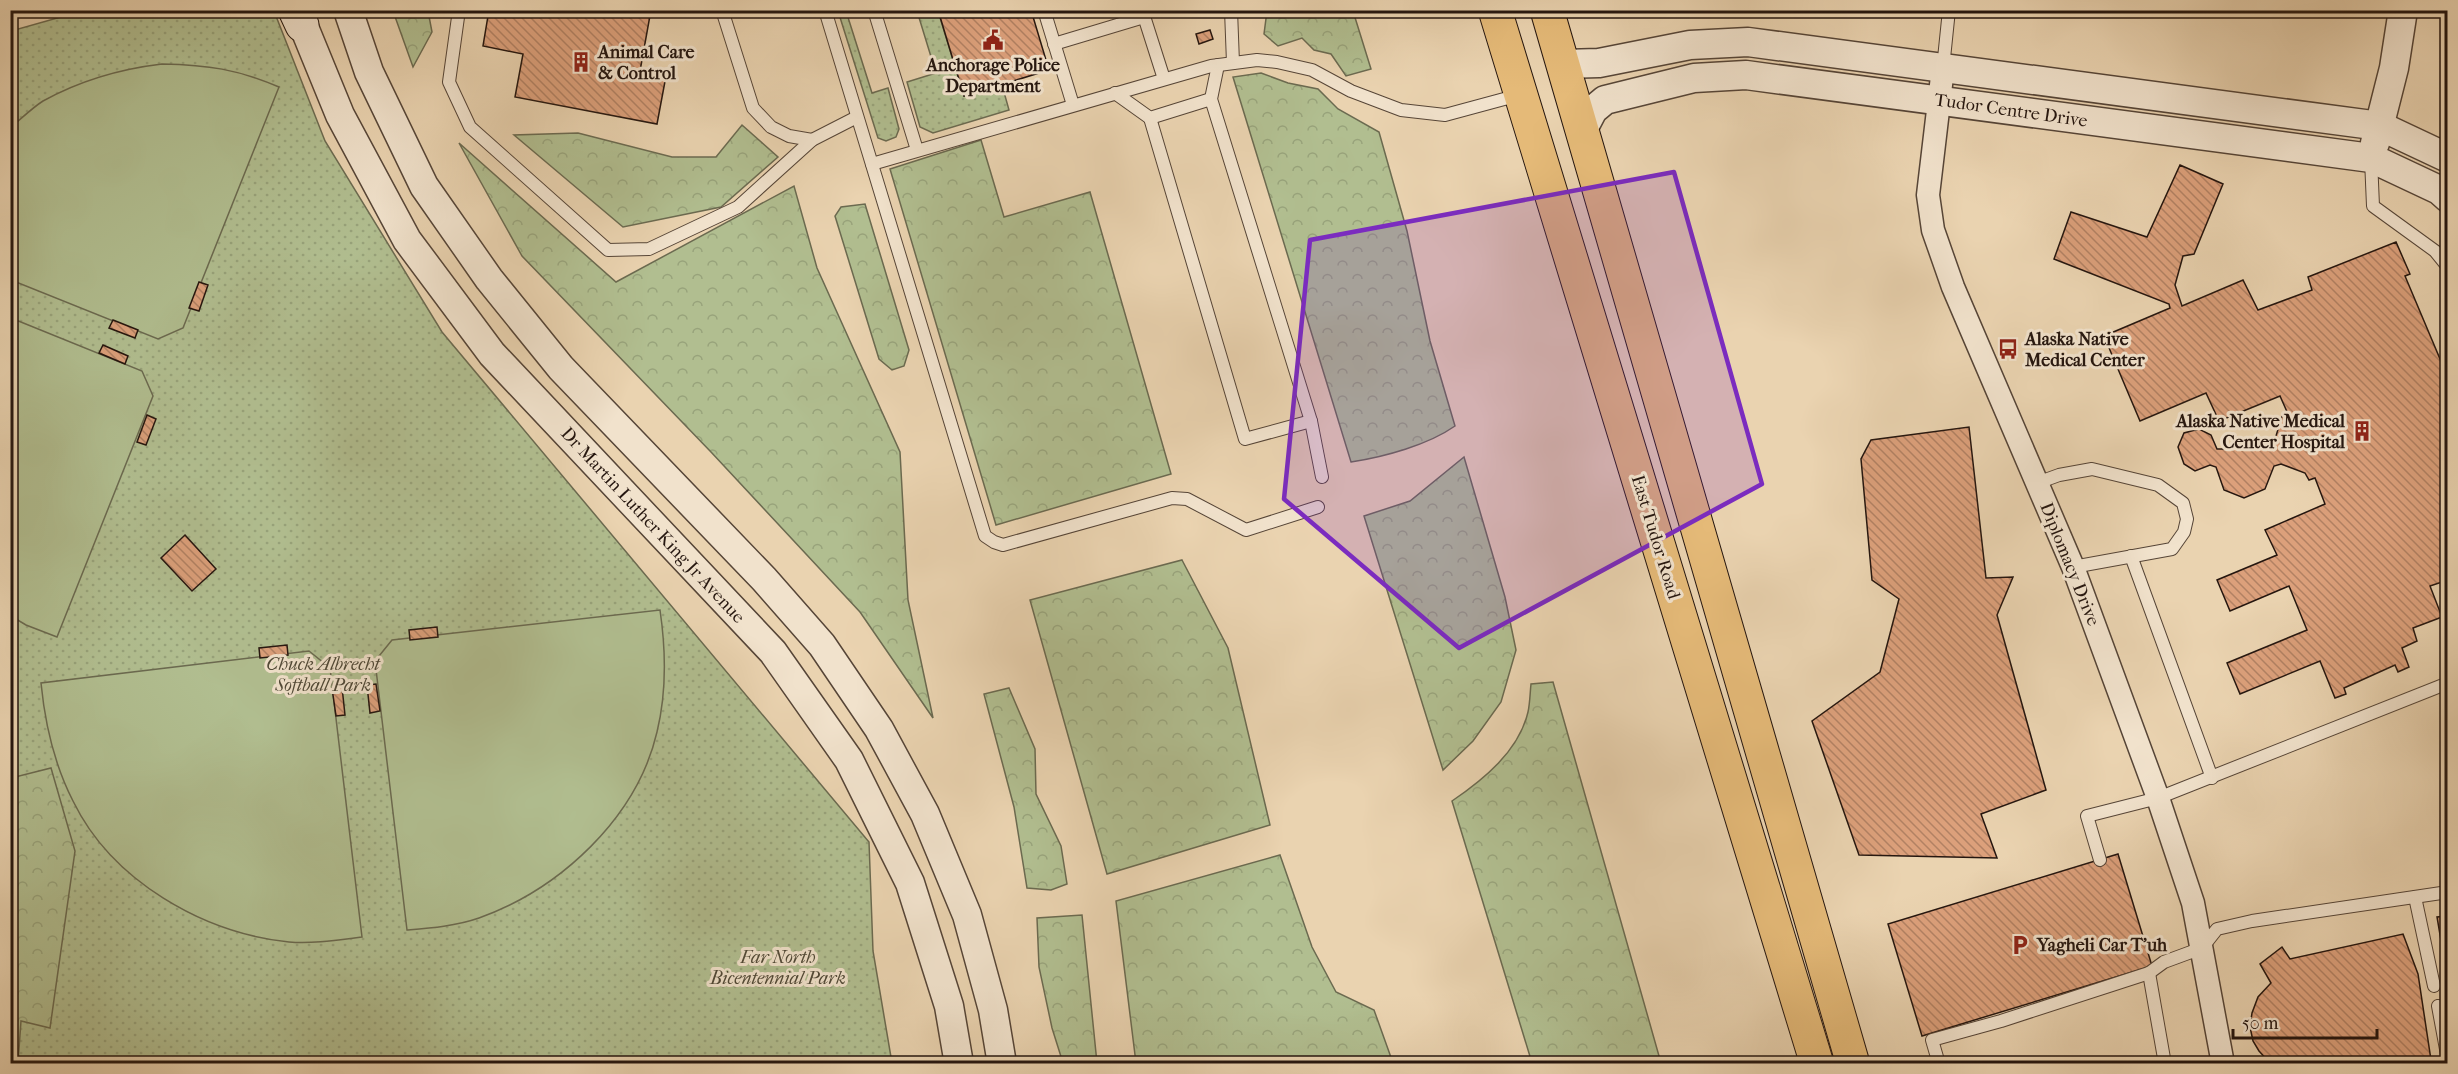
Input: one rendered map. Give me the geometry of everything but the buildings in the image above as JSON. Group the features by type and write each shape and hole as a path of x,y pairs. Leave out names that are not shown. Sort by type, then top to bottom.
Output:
{"main road":[{"name":"East Tudor Road","path":"1495,10 1817,1064"},
{"path":"1547,10 1853,1064"}],"street":[{"path":"348,10 369,72 424,186 489,279 561,368 764,579 822,645 879,729 925,814 967,915 993,1010 1002,1064"},
{"path":"2371,158 2394,68 2403,10"},
{"name":"Dr Martin Luther King Jr Avenue","path":"298,16 340,115 407,240 485,345 773,652 849,760 910,883 949,1006 959,1064"},
{"name":"Tudor Centre Drive","path":"1563,64 1599,63 1690,45 1748,42 2380,126 2448,158"},
{"name":"Diplomacy Drive","path":"1943,68 1928,195 1933,230 1953,287 2073,567 2157,798 2193,903 2223,1064"},
{"name":"Tudor Centre Drive","path":"1582,131 1593,110 1605,100 1694,78 1746,75 2371,158 2439,190 2448,198"}],"lane":[{"path":"459,10 449,82 470,127 608,250 649,249 738,207 812,140 857,117"},
{"path":"722,10 753,108 771,128 789,136 812,140"},
{"path":"825,10 985,536 1003,545 1172,498 1187,500 1246,530 1318,507"},
{"path":"874,10 917,150"},
{"path":"1044,10 1073,105"},
{"path":"1231,10 1233,63"},
{"path":"1943,68 1949,10"},
{"path":"1054,44 1143,14 1164,79"},
{"path":"872,164 1164,79 1218,65 1257,60 1312,70 1351,91 1401,110 1445,115 1520,95"},
{"path":"1218,65 1211,99 1311,420 1322,477"},
{"path":"1115,93 1150,118 1245,439 1311,420"},
{"path":"1150,118 1211,99"},
{"path":"2371,158 2373,206 2434,251 2448,267"},
{"path":"2037,483 2059,475 2092,469 2158,485 2183,503 2187,519 2184,532 2172,549 2073,567"},
{"path":"2131,556 2212,778"},
{"path":"2100,860 2087,816 2157,798 2212,778 2448,683"},
{"path":"1939,1064 1932,1040 2001,1021 2148,973 2164,962 2202,948 2217,930 2252,921 2448,892"},
{"path":"2415,897 2434,986"},
{"path":"2148,973 2165,1064"},
{"path":"2438,1006 2448,1060"}],"highlighted area":[{"path":"1674,172 1762,484 1459,648 1284,499 1310,240"}],"green space":[{"name":"Chuck Albrecht Softball Park","path":"82,11 274,11 325,141 442,332 869,842 873,951 892,1063 11,1064 11,31"},
{"path":"393,11 428,11 432,32 413,67"},
{"path":"838,11 846,11 872,93 888,88 899,129 896,137 886,141 878,138"},
{"path":"917,11 938,11 964,96 1002,85 1009,110 933,133 920,127 907,82 936,73"},
{"path":"1267,11 1353,11 1371,69 1346,76 1331,54 1314,50 1302,38 1278,46 1264,34"},
{"path":"162,64 222,69 279,87 183,328 158,339 11,280 11,127 43,101 86,81 116,72"},
{"path":"1261,73 1288,83 1318,89 1338,109 1379,132 1407,231 1430,341 1455,426 1432,439 1377,457 1351,462 1233,77"},
{"path":"742,125 778,157 721,207 623,227 514,135 578,133 672,157 716,157"},
{"path":"981,140 1004,217 1090,192 1171,474 996,525 890,169"},
{"path":"459,143 616,282 794,186 817,268 900,452 908,600 933,718 860,612 711,452 522,256"},
{"path":"865,204 909,350 904,366 892,370 879,359 835,216 841,207"},
{"path":"11,318 142,371 153,396 57,637 26,625 11,616"},
{"path":"1464,457 1505,597 1516,650 1501,702 1473,741 1443,770 1364,516 1410,501"},
{"path":"1182,560 1228,648 1270,825 1107,874 1030,600"},
{"path":"660,610 664,671 663,701 657,732 647,763 632,793 613,821 566,869 538,889 509,905 461,923 407,930 375,661 392,640"},
{"path":"309,651 330,668 362,937 289,942 257,937 193,915 163,898 111,856 90,830 66,787 51,744 41,683"},
{"path":"1553,682 1661,1063 1532,1063 1452,801 1487,774 1517,739 1528,712 1531,684"},
{"path":"1009,688 1035,749 1036,794 1061,846 1067,884 1051,890 1027,888 1014,807 984,694"},
{"path":"51,768 75,851 50,1028 21,1021 18,1063 10,1063 11,778"},
{"path":"1280,855 1312,947 1336,992 1374,1010 1393,1063 1136,1063 1116,901"},
{"path":"1082,915 1097,1063 1063,1063 1052,1028 1039,967 1037,918"}],"place":[{"name":"Anchorage Police Department","path":"993,40"},
{"name":"Animal Care & Control","path":"581,62"},
{"name":"Alaska Native Medical Center","path":"2008,349"},
{"name":"Alaska Native Medical Center Hospital","path":"2362,431"},
{"name":"Yagheli Car T’uh","path":"2020,945"}],"park label":[{"name":"Far North Bicentennial Park","path":"778,967"}]}
